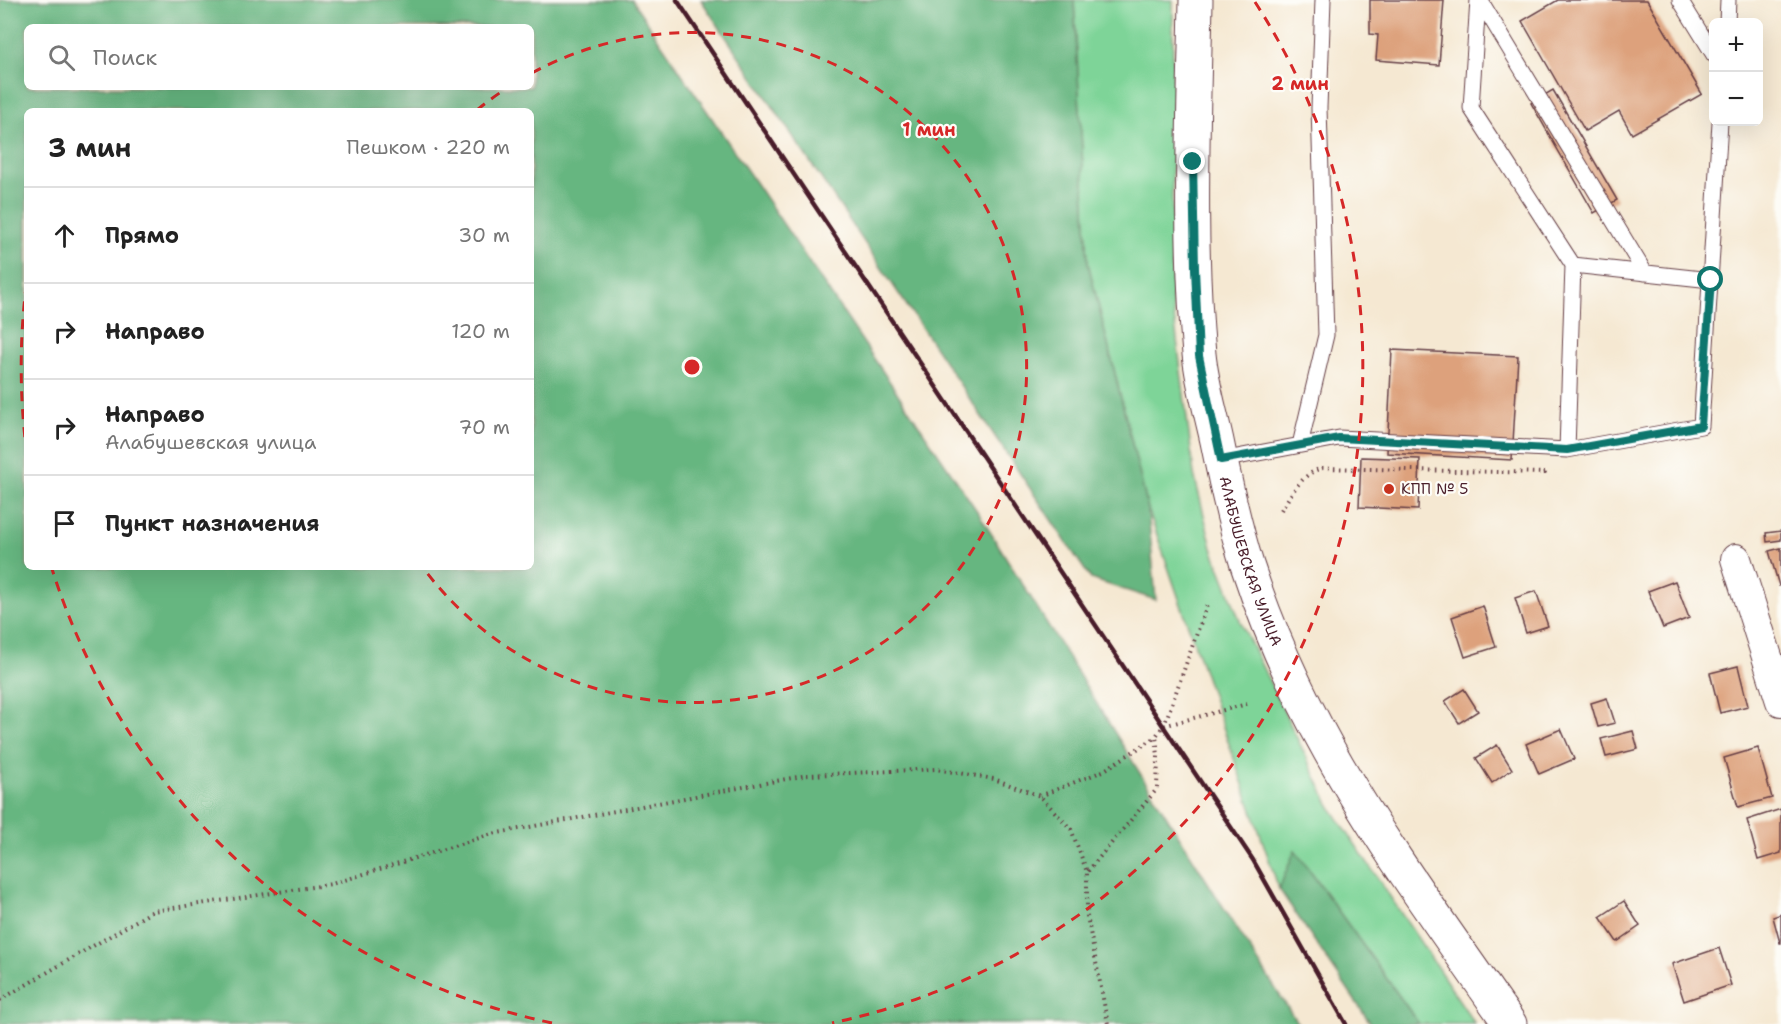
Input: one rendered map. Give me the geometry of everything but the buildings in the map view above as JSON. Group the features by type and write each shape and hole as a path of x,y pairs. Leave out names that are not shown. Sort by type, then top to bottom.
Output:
{"street":[{"name":"АЛАБУШЕВСКАЯ УЛИЦА","path":"1196,0 1193,162 1199,356 1221,460 1247,563 1267,620 1324,741 1368,818 1510,1024"},
{"path":"1736,559 1781,701"}],"lane":[{"path":"1299,445 1326,335 1319,108 1323,0"},
{"path":"1479,0 1471,108 1573,265 1567,450"},
{"path":"1479,0 1645,273"},
{"path":"1680,0 1709,48"},
{"path":"1726,18 1728,0"},
{"path":"1221,460 1339,438 1567,450 1701,426 1720,126"},
{"path":"1573,265 1711,280"}],"path":[{"path":"1281,510 1313,470 1323,468 1545,473 1546,449"},
{"path":"1040,796 1103,771 1156,736 1163,726 1207,605"},
{"path":"1163,726 1247,704"},
{"path":"1087,872 1157,789 1156,736"},
{"path":"0,1000 153,912 332,884 492,834 808,775 936,769 994,779 1040,796 1071,829 1087,872 1087,916 1108,1024"}],"green space":[{"path":"0,0 632,0 979,514 1298,1024 0,1024"},
{"path":"701,0 1074,0 1088,263 1148,509 1156,600 1091,579"},
{"path":"1074,0 1173,0 1172,300 1194,474 1212,548 1241,623 1331,808 1475,1024 1419,1024 1295,851 1279,889 1148,509 1088,263"},
{"path":"1295,850 1419,1024 1371,1024 1279,889"}],"railway":[{"path":"677,0 1253,860 1346,1024"}],"place":[{"name":"КПП № 5","path":"1389,489"}],"route":[{"path":"1193,162 1199,356 1221,460 1339,438 1567,450 1701,426 1711,280"}]}
